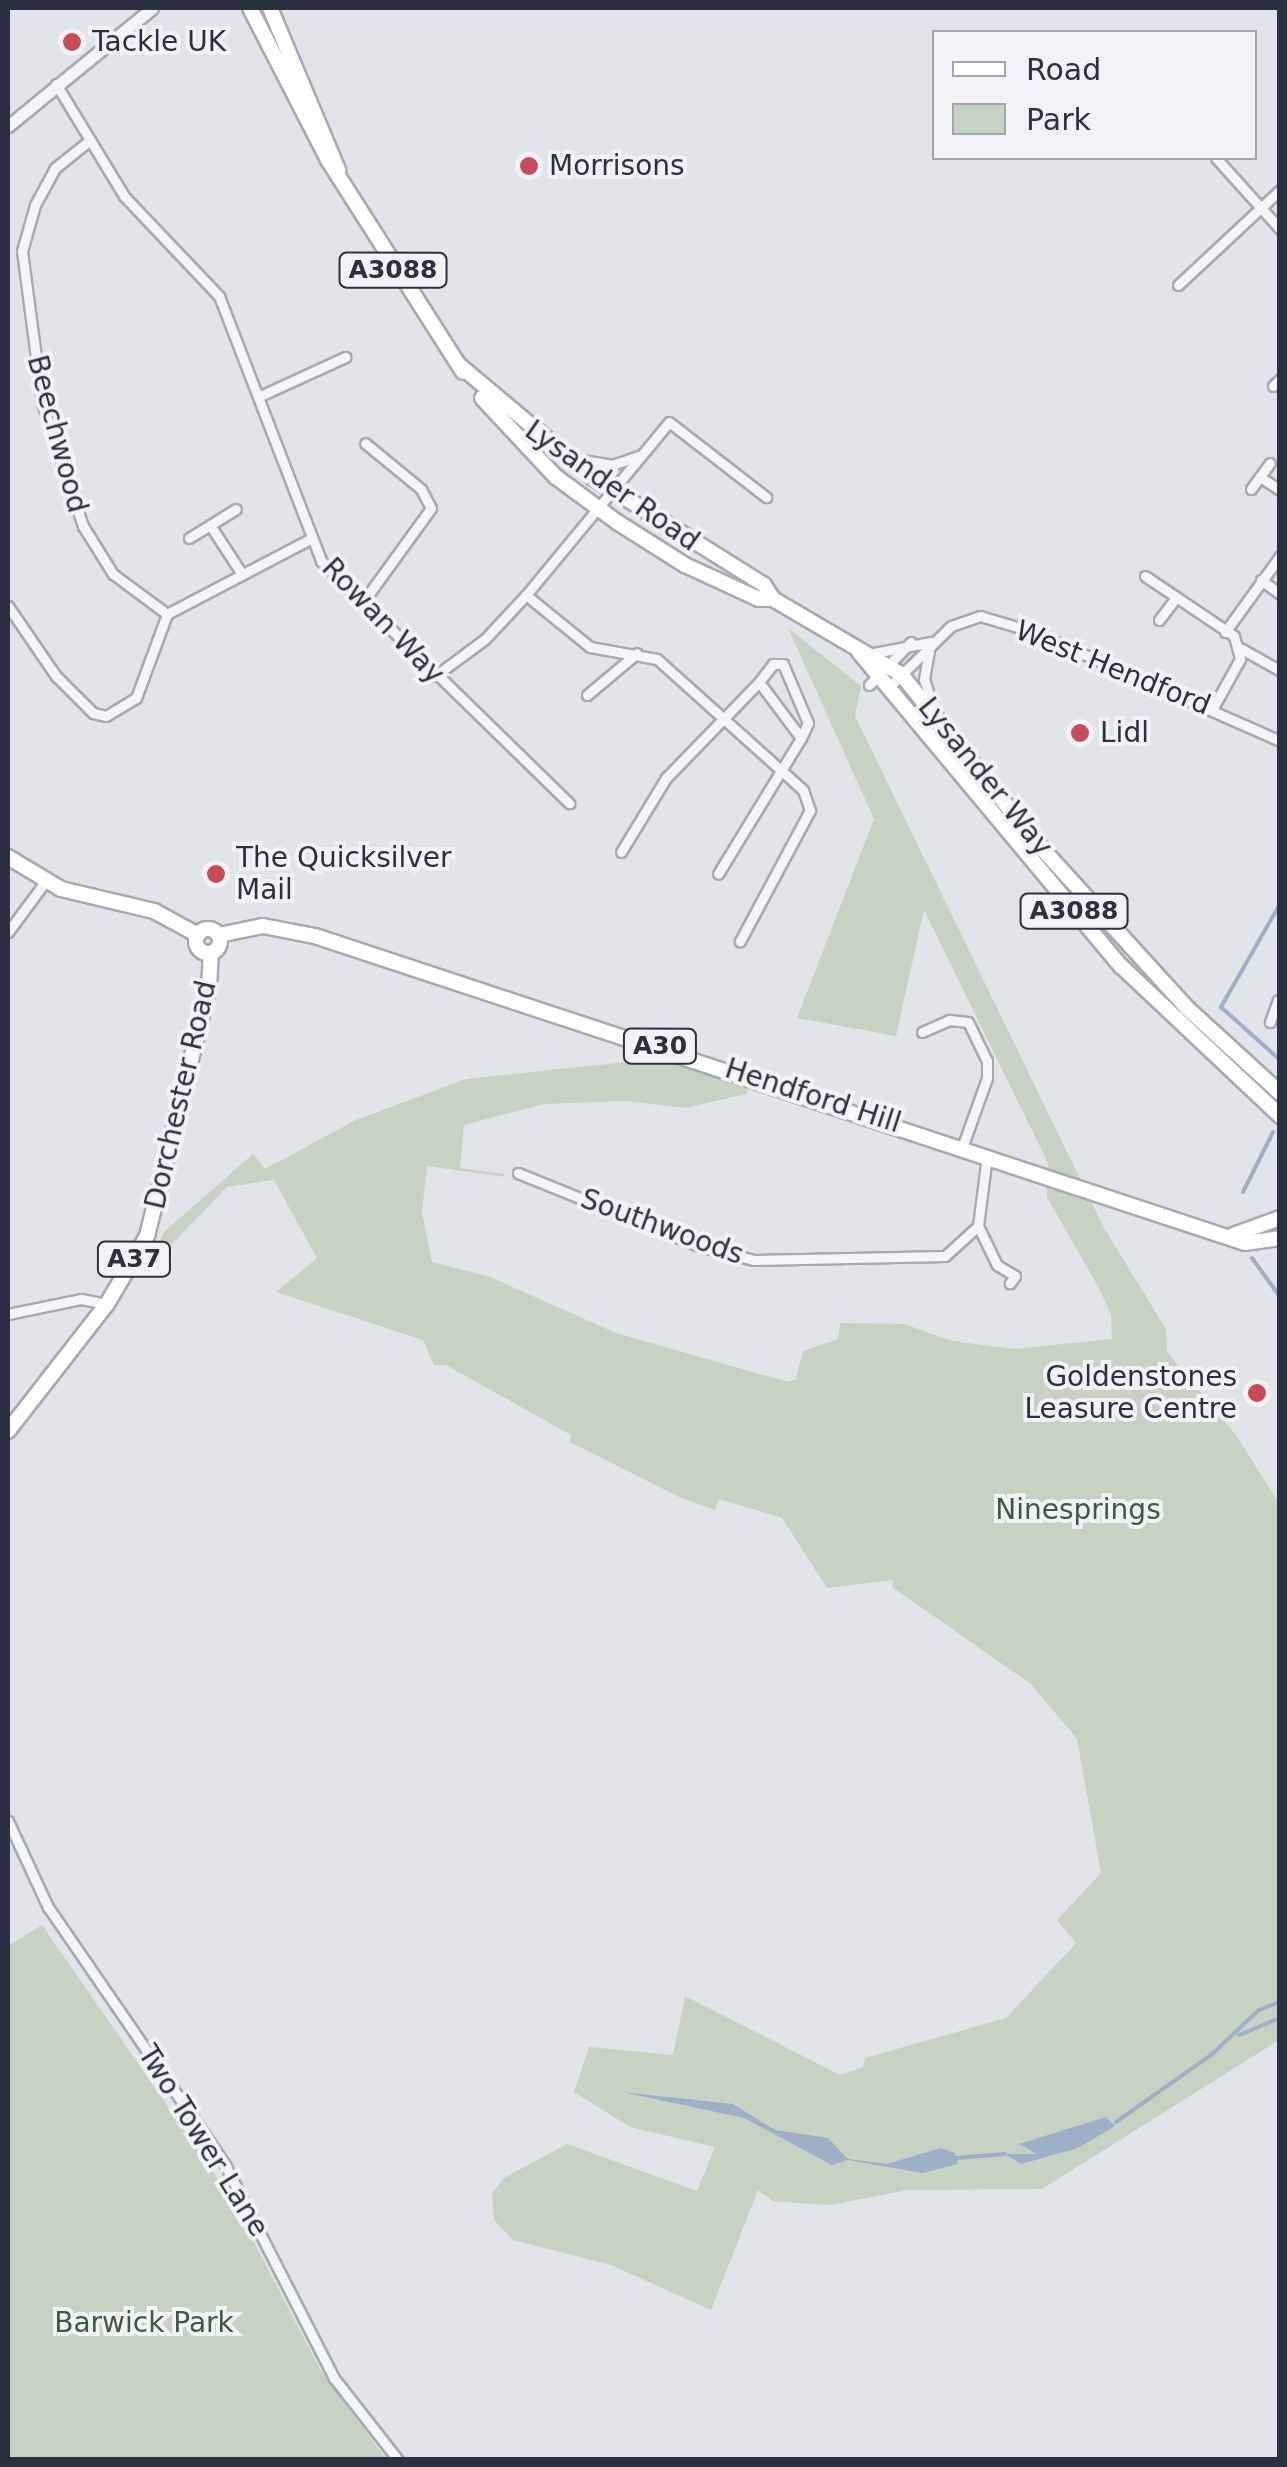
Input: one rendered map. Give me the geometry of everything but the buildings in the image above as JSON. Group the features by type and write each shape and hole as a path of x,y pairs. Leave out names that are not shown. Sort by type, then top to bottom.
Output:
{"main road":[{"name":"Lysander Road","path":"250,8 390,266 497,419 597,508 685,565 759,599 772,598"},
{"name":"Lysander Road","path":"270,8 338,170"},
{"name":"Lysander Road","path":"458,364 564,454 611,488 764,586 772,598 896,669"},
{"name":"Lysander Road","path":"866,652 878,683"},
{"name":"Lysander Way","path":"896,669 1037,843 1187,1008 1280,1093"},
{"name":"Lysander Way","path":"878,683 1121,966 1280,1116"},
{"path":"8,858 45,882 82,897 154,911 198,935"},
{"name":"Hendford Hill","path":"219,935 263,926 315,936 964,1145 1250,1243 1280,1238"},
{"path":"208,928 219,935 220,946 211,953 200,950 198,935 208,928"},
{"name":"Dorchester Road","path":"8,1431 107,1304 147,1236 163,1190 211,953"},
{"path":"1233,1235 1280,1218"}],"street":[{"path":"8,126 147,9"},
{"name":"Rowan Way","path":"56,84 124,196 218,296 321,561 569,803"},
{"name":"Beechwood","path":"90,140 55,168 35,205 22,251 27,315 42,403 83,526 114,574 168,614"},
{"path":"1218,160 1280,229"},
{"path":"1178,284 1280,190"},
{"path":"260,396 346,357"},
{"path":"435,676 485,639 526,596 669,422 766,497"},
{"path":"364,602 431,508 422,489 365,443"},
{"path":"564,454 591,466 638,456"},
{"path":"1251,489 1270,463"},
{"path":"1260,477 1280,490"},
{"path":"189,538 236,509"},
{"path":"210,525 242,574"},
{"path":"8,606 56,676 92,713 106,716 136,698 168,614 310,539"},
{"path":"1225,632 1280,556"},
{"path":"1145,576 1225,632 1240,648 1280,670"},
{"path":"1261,580 1280,594"},
{"path":"526,596 590,647 657,658 689,684 780,776 802,790 810,810 740,941"},
{"path":"1159,620 1175,599"},
{"name":"West Hendford","path":"896,669 931,642 980,616 1213,708 1280,742"},
{"path":"866,652 911,642 931,642 924,679 936,716"},
{"path":"878,683 896,669 911,642"},
{"path":"1213,708 1236,670 1240,648"},
{"path":"586,695 637,653"},
{"path":"621,852 666,778 774,664 783,664 808,723 780,776 718,874"},
{"path":"878,683 896,669"},
{"path":"759,682 801,738"},
{"path":"8,932 45,882"},
{"path":"1275,1020 1278,1000"},
{"path":"922,1032 949,1020 968,1022 987,1061 964,1145"},
{"path":"988,1153 978,1226 997,1264 1015,1276 1010,1283"},
{"name":"Southwoods","path":"518,1173 699,1246 754,1260 945,1256 978,1226"},
{"path":"8,1314 81,1299 107,1304"},
{"name":"Two Tower Lane","path":"8,1821 48,1906 225,2165 334,2378 398,2460"}],"green space":[{"name":"Ninesprings","path":"788,628 861,686 855,716 1104,1228 1166,1329 1167,1352 1236,1435 1279,1503 1279,2040 1042,2189 908,2190 830,2205 773,2201 758,2190 711,2310 611,2265 513,2240 494,2220 492,2193 504,2178 567,2144 697,2191 715,2147 630,2127 574,2092 589,2047 673,2055 685,1996 840,2075 863,2067 865,2058 1006,2018 1076,1943 1057,1920 1101,1873 1077,1739 1031,1684 892,1587 893,1580 827,1588 782,1518 719,1499 715,1510 679,1497 570,1442 571,1435 446,1365 434,1365 423,1340 276,1292 317,1258 274,1180 227,1187 143,1274 164,1232 253,1154 265,1169 356,1120 466,1079 665,1058 748,1084 746,1094 685,1108 624,1101 544,1104 464,1125 460,1168 506,1177 427,1166 422,1212 432,1262 490,1277 616,1333 788,1382 796,1379 803,1351 838,1339 840,1323 904,1324 952,1341 1014,1349 1112,1339 1111,1315 1099,1288 1047,1197 1048,1163 924,910 896,1036 797,1018 874,819"},
{"name":"Barwick Park","path":"42,1925 230,2196 320,2369 386,2459 8,2459 8,1946"}],"water":[{"path":"622,2092 733,2104 775,2130 828,2138 848,2159 887,2164 941,2148 955,2153 958,2164 922,2173 848,2160 832,2165 744,2118"},
{"path":"1106,2117 1115,2126 1078,2148 1021,2164 1005,2154 1037,2154 1019,2144"}],"waterway":[{"path":"1280,904 1221,1007 1280,1060"},
{"path":"1243,1192 1273,1132"},
{"path":"1252,1258 1280,1297"},
{"path":"1116,2122 1211,2055 1259,2010 1280,2002"},
{"path":"1239,2035 1280,2018"},
{"path":"957,2158 1005,2154"}],"place":[{"name":"Tackle UK","path":"72,42"},
{"name":"Morrisons","path":"529,166"},
{"name":"Lidl","path":"1080,733"},
{"name":"The Quicksilver Mail","path":"216,874"},
{"name":"Goldenstones Leasure Centre","path":"1257,1393"}]}
